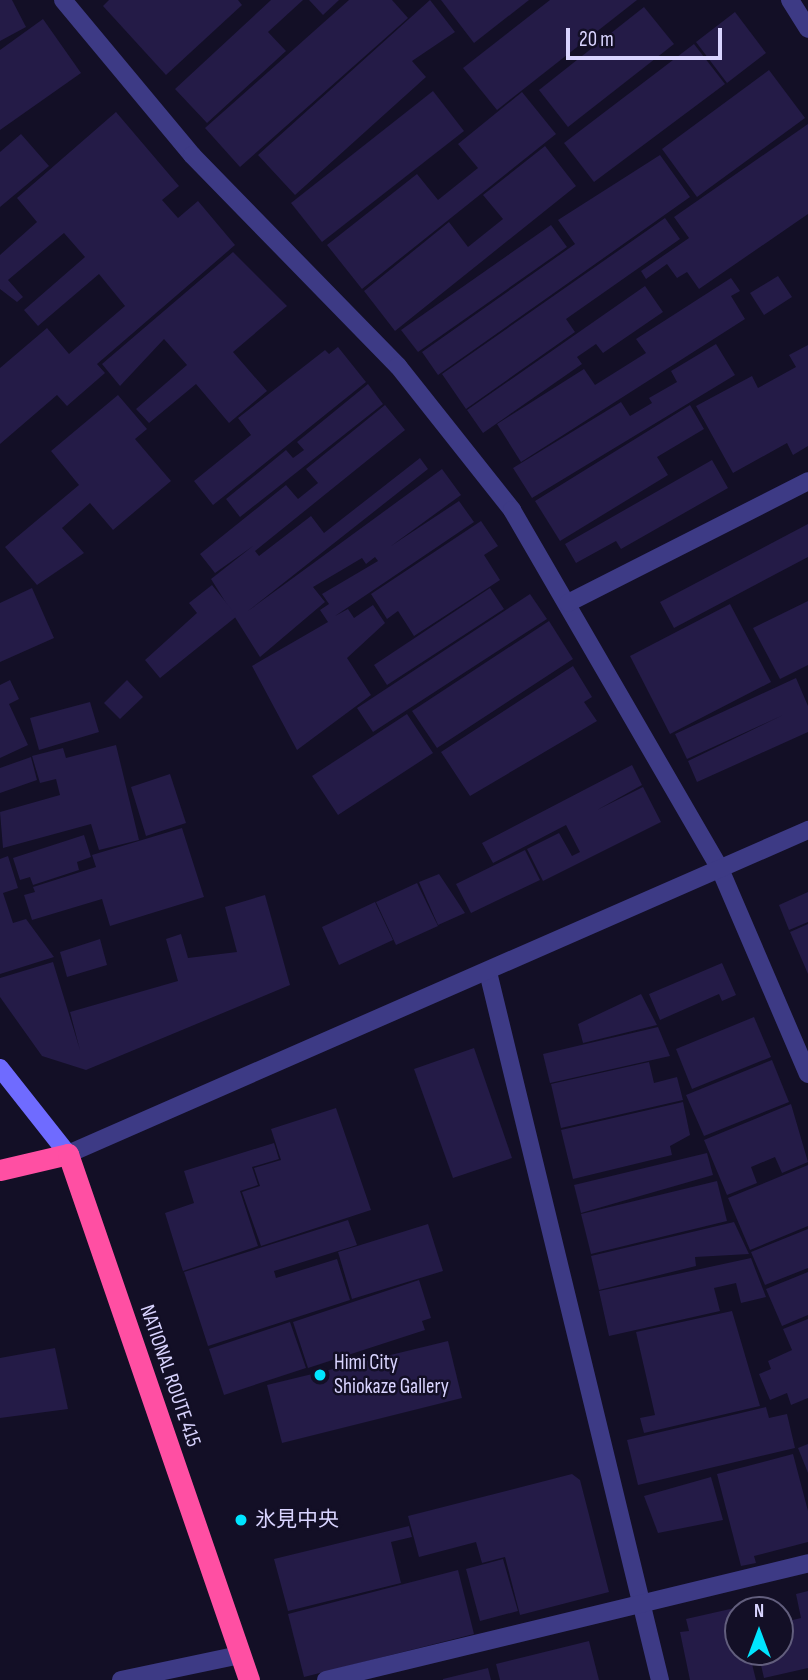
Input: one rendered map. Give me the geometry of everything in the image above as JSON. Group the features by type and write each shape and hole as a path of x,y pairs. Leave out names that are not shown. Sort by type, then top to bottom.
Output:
{"highway":[{"path":"0,1170 68,1154"},
{"name":"NATIONAL ROUTE 415","path":"68,1154 249,1680"}],"main road":[{"path":"0,1068 68,1154"}],"street":[{"path":"63,0 192,155 398,366 512,510 720,869 808,1074"},
{"path":"790,0 808,29"},
{"path":"568,603 808,481"},
{"path":"68,1154 808,830"},
{"path":"488,972 644,1601 660,1680"},
{"path":"326,1680 808,1563"},
{"path":"121,1680 240,1655"}],"building":[{"path":"0,0 12,0 26,27 0,41"},
{"path":"109,0 238,0 242,5 166,75 103,6"},
{"path":"271,0 303,0 268,32 286,51 207,123 175,89"},
{"path":"309,0 339,0 323,15"},
{"path":"349,0 392,0 408,18 240,167 205,128"},
{"path":"430,0 455,32 412,61 426,77 295,195 258,155"},
{"path":"441,0 529,0 474,43"},
{"path":"550,0 637,0 497,110 463,68"},
{"path":"644,7 674,44 568,127 539,90"},
{"path":"735,12 766,53 727,83 696,42"},
{"path":"43,19 81,73 0,130 0,50"},
{"path":"694,44 725,84 594,182 564,143"},
{"path":"769,70 805,118 697,197 662,149"},
{"path":"433,91 464,131 322,242 291,203"},
{"path":"522,92 556,134 362,289 327,245 417,174 438,200 478,168 458,144"},
{"path":"116,112 179,186 162,200 178,218 198,201 235,245 97,364 105,373 67,406 57,395 0,444 0,368 47,328 69,354 125,306 99,274 38,326 24,310 85,257 64,233 8,280 23,297 17,302 0,289 0,255 37,222 17,198"},
{"path":"808,124 808,214 699,289 687,272 677,278 667,264 646,279 641,271 689,238 674,217"},
{"path":"21,134 49,166 0,207 0,152"},
{"path":"545,146 576,186 395,331 364,291 449,222 468,247 503,219 483,195"},
{"path":"660,155 690,197 438,375 422,352 575,244 558,220"},
{"path":"665,218 680,239 566,319 575,332 466,409 442,374"},
{"path":"551,225 567,247 418,352 401,330"},
{"path":"233,252 287,306 233,352 267,391 229,423 196,384 149,423 136,409 187,365 164,339 120,386 102,364"},
{"path":"778,276 792,297 764,315 750,293"},
{"path":"731,278 740,291 731,296 745,319 521,462 497,424 584,369 595,385 646,353 636,339"},
{"path":"645,286 663,312 603,353 596,344 577,357 582,364 483,433 467,410"},
{"path":"716,344 735,375 532,498 513,468 621,402 630,416 652,403 649,398 677,382 671,371"},
{"path":"808,345 808,446 793,455 787,443 733,473 696,406 752,376 758,388 796,367 789,355"},
{"path":"338,347 366,382 213,505 194,481 251,435 238,418 325,350 329,354"},
{"path":"368,384 383,404 240,517 226,499 286,450 293,458 304,450 297,442"},
{"path":"118,395 147,429 135,439 171,481 113,530 90,503 62,528 84,553 37,585 5,547 79,485 51,451"},
{"path":"385,405 405,430 255,551 259,556 311,516 324,533 420,458 428,469 248,611 442,469 461,495 391,546 459,501 474,522 335,616 348,609 354,618 373,605 385,623 347,658 371,695 297,750 252,666 328,622 320,610 329,604 322,594 378,561 375,557 366,564 362,558 313,587 325,602 260,657 211,579 253,546 215,573 200,554 286,485 298,499 318,483 306,469"},
{"path":"690,405 704,429 657,457 668,475 560,541 535,501"},
{"path":"712,460 728,488 621,549 616,541 576,563 565,544"},
{"path":"481,521 498,546 484,555 500,580 414,636 398,611 387,619 371,594"},
{"path":"808,524 808,557 674,628 660,602"},
{"path":"212,585 237,616 160,678 145,660 197,613 189,603"},
{"path":"32,588 54,638 0,662 0,603"},
{"path":"490,588 504,609 387,685 374,665"},
{"path":"530,594 547,619 373,732 357,708"},
{"path":"808,601 808,665 780,679 753,628"},
{"path":"730,604 771,682 670,734 630,656"},
{"path":"549,621 573,659 437,748 412,711"},
{"path":"573,666 592,697 584,702 597,721 470,796 441,752"},
{"path":"796,678 808,706 808,732 697,782 688,761 783,715 687,759 675,734"},
{"path":"10,680 19,699 9,704 28,745 0,758 0,685"},
{"path":"127,680 143,697 120,719 104,703"},
{"path":"90,702 99,732 39,750 30,718"},
{"path":"407,714 433,753 338,815 312,776"},
{"path":"116,745 139,840 99,850 91,824 3,848 0,812 60,795 56,779 40,783 32,756 63,748 66,758"},
{"path":"31,757 37,780 0,793 0,768"},
{"path":"632,765 642,785 597,810 643,787 661,822 543,881 527,849 559,833 572,856 580,852 566,825 493,863 482,843"},
{"path":"170,774 186,823 146,836 131,787"},
{"path":"182,828 204,897 110,926 102,899 32,920 24,895 35,892 33,887 96,867 92,855"},
{"path":"84,835 91,857 77,862 79,870 33,885 30,877 20,880 13,858"},
{"path":"525,850 540,880 471,913 456,884"},
{"path":"8,856 18,888 3,893 13,923 26,919 54,957 0,974 0,859"},
{"path":"439,874 465,913 438,925 419,882"},
{"path":"417,883 438,926 396,945 376,902"},
{"path":"808,892 808,922 789,930 779,905"},
{"path":"265,895 290,985 86,1070 42,1056 0,997 0,978 53,962 80,1050 70,1012 178,981 166,939 181,934 188,958 237,952 225,907"},
{"path":"375,902 393,940 339,965 322,927"},
{"path":"808,924 808,974 790,932"},
{"path":"100,939 107,965 67,977 60,952"},
{"path":"722,963 736,995 722,1001 719,994 660,1020 649,994"},
{"path":"641,994 657,1025 583,1043 578,1024"},
{"path":"754,1017 771,1057 692,1089 676,1049"},
{"path":"658,1027 670,1056 550,1083 543,1054"},
{"path":"474,1048 512,1158 453,1178 414,1069"},
{"path":"772,1060 789,1102 704,1136 686,1095"},
{"path":"649,1062 654,1083 677,1077 683,1100 561,1128 551,1084"},
{"path":"683,1102 690,1135 670,1146 672,1155 573,1179 561,1130"},
{"path":"791,1104 808,1162 782,1173 775,1157 751,1167 757,1183 727,1195 704,1140"},
{"path":"336,1108 371,1210 261,1246 242,1192 260,1186 254,1168 281,1160 271,1129"},
{"path":"274,1143 279,1159 252,1167 258,1185 240,1191 258,1246 183,1271 165,1213 194,1203 184,1171"},
{"path":"707,1153 713,1175 581,1213 574,1185"},
{"path":"808,1165 808,1226 750,1250 728,1198"},
{"path":"717,1181 727,1221 591,1254 581,1214"},
{"path":"348,1220 357,1245 274,1271 276,1278 337,1259 350,1300 208,1346 184,1272"},
{"path":"734,1222 749,1254 695,1257 696,1266 599,1290 591,1256"},
{"path":"428,1224 443,1271 352,1299 338,1252"},
{"path":"808,1229 808,1268 765,1285 751,1252"},
{"path":"751,1258 766,1297 741,1303 736,1283 714,1288 720,1311 609,1336 599,1291"},
{"path":"808,1272 808,1315 782,1326 766,1289"},
{"path":"419,1280 431,1318 422,1321 425,1330 308,1368 293,1322"},
{"path":"732,1311 760,1406 644,1433 640,1418 655,1415 636,1332"},
{"path":"808,1319 808,1398 791,1405 787,1393 770,1400 759,1374 771,1369 768,1361 792,1350 783,1329"},
{"path":"290,1322 306,1368 224,1395 209,1349"},
{"path":"448,1341 462,1398 282,1443 267,1385"},
{"path":"55,1348 68,1409 0,1418 0,1358"},
{"path":"766,1407 769,1418 787,1414 795,1448 638,1485 627,1440"},
{"path":"808,1444 808,1473 798,1448"},
{"path":"793,1454 808,1511 808,1542 754,1556 756,1563 741,1566 717,1474"},
{"path":"572,1474 580,1480 609,1592 520,1615 505,1557 482,1563 476,1542 419,1557 408,1516"},
{"path":"711,1477 723,1520 658,1533 644,1496"},
{"path":"409,1526 412,1537 391,1542 401,1583 288,1611 274,1559"},
{"path":"503,1559 518,1611 480,1621 466,1569"},
{"path":"458,1570 474,1634 304,1677 288,1614"},
{"path":"808,1591 808,1668 764,1678 761,1666 794,1666 794,1620 801,1618 796,1594"},
{"path":"724,1610 724,1666 752,1666 756,1680 690,1680 680,1632 689,1631 686,1619"},
{"path":"589,1641 599,1680 500,1680 496,1664"},
{"path":"488,1668 491,1680 443,1680 443,1679"}],"place":[{"name":"Himi City Shiokaze Gallery","path":"320,1375"},
{"name":"氷見中央","path":"241,1520"}]}
